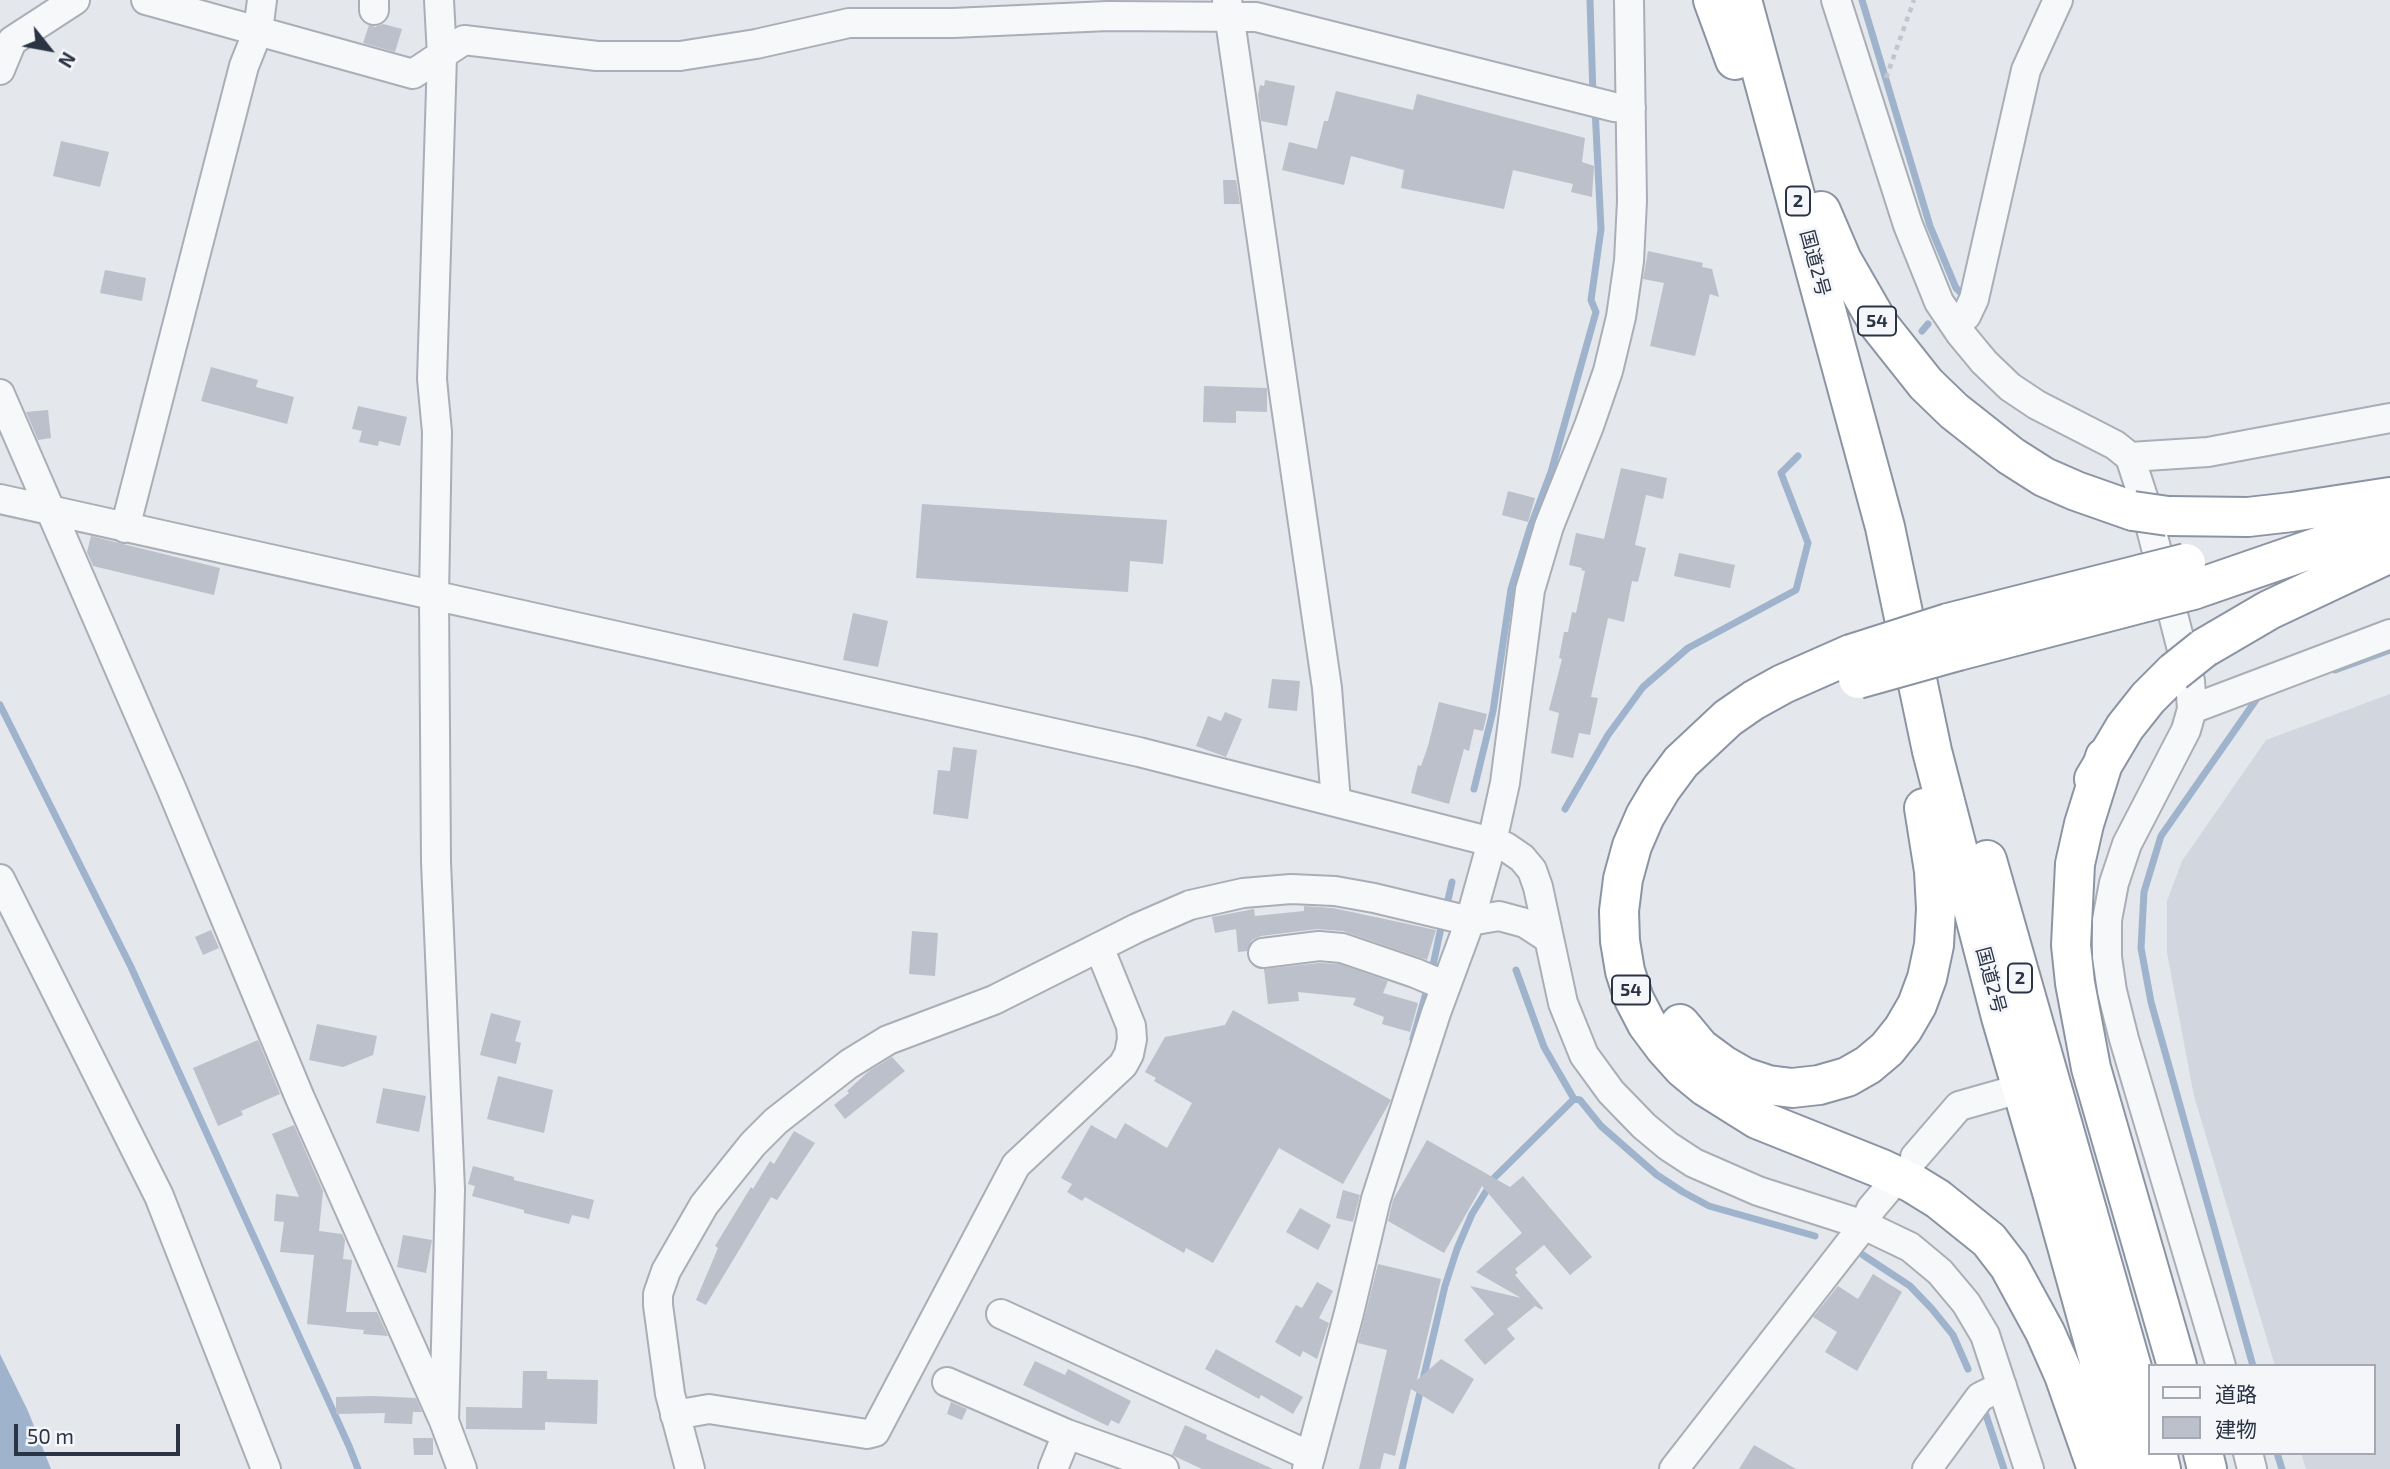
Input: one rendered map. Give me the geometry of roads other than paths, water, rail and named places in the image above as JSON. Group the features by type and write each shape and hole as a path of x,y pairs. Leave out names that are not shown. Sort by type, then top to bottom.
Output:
{"highway":[{"path":"1713,0 1739,69 1797,266 1846,378"},
{"name":"国道2号","path":"1746,11 1885,527 1954,748 2148,1424"},
{"name":"54","path":"1746,11 1842,260 1866,305 1902,356 1954,411 2011,456 2044,477 2076,491 2150,514 2248,517 2390,497"},
{"name":"54","path":"2097,1469 2064,1375 2045,1332 2009,1266 1989,1240 1946,1205 1912,1183 1757,1119 1706,1087 1683,1068 1647,1024 1634,999 1625,971 1620,941 1619,911 1623,879 1632,846 1645,816 1681,762 1728,718 1773,689 1953,637 2353,534 2390,522"},
{"name":"国道2号","path":"1885,527 1932,751 2001,1017 2129,1469"},
{"path":"2056,1100 2058,1036 2052,946 2055,908 2061,869 2072,830 2105,757 2148,698 2204,648 2269,610 2390,553"},
{"path":"1854,666 1824,691 1788,709 1735,743 1691,788 1665,833 1649,874 1645,941 1652,972 1663,1000 1700,1048 1744,1077 1768,1085 1792,1088 1819,1085 1847,1077 1868,1065 1887,1049 1917,1005 1927,978 1934,945 1936,909 1927,820 1913,747 1919,690"},
{"path":"2105,757 2084,824 2075,864 2071,945 2075,983 2086,1045 2106,1124 2176,1364"},
{"path":"1989,1240 2026,1311 2075,1469"}],"street":[{"path":"0,70 12,41 75,0"},
{"path":"146,0 413,74 464,40 597,56 680,56 756,44 849,23 953,23 1228,8 1630,108"},
{"path":"125,528 244,66 258,31 262,0"},
{"path":"439,0 442,56 432,379 437,432 434,596 436,862 450,1190 444,1421"},
{"path":"1001,1314 1305,1457 1349,1313 1376,1199 1470,921 1492,842 1505,783 1530,590 1549,526 1608,371 1621,317 1629,261 1632,201 1629,0"},
{"path":"1836,0 1908,225 1939,302 1984,362 2010,387 2037,405 2115,445 2130,457 2143,497 2190,681 2192,709 2186,730 2127,844 2114,883 2107,920 2108,957 2118,1062 2220,1364"},
{"path":"1954,324 1966,316 1974,299 2026,70 2057,0"},
{"path":"1228,8 1327,688 1336,803"},
{"path":"0,394 172,790 300,1097 444,1421 462,1469"},
{"path":"2130,457 2208,452 2390,418"},
{"path":"0,499 1139,752 1506,847 1522,858 1532,870 1563,1003 1572,1030 1584,1055 1626,1110 1668,1146 1704,1168 1758,1191 1864,1225 1910,1247 1940,1272 1966,1303 1985,1335 2029,1469"},
{"path":"2192,709 2390,634"},
{"path":"0,879 159,1196 266,1469"},
{"path":"690,1469 670,1394 658,1305 671,1260 704,1205 740,1158 776,1121 849,1064 888,1040 994,1000 1189,905 1243,893 1291,889 1335,891 1470,921 1499,916 1525,923 1548,938"},
{"path":"1263,953 1319,946 1342,948 1415,972 1446,986"},
{"path":"675,1415 709,1409 867,1434 876,1432 1016,1165 1123,1065 1129,1054 1131,1026 1099,947"},
{"path":"1915,1157 1959,1106 2005,1093"},
{"path":"1674,1469 1864,1225 1871,1209 1886,1191"},
{"path":"947,1382 1067,1434 1161,1468"},
{"path":"1927,1469 1980,1397 2002,1386"},
{"path":"1053,1469 1067,1434"}],"water":[{"path":"0,1354 28,1411 51,1469 0,1469"}],"waterway":[{"path":"1590,0 1593,96"},
{"path":"1862,0 1930,226 1960,292"},
{"path":"1474,789 1493,711 1511,589 1551,472 1596,312 1591,300 1601,229 1595,108"},
{"path":"1922,331 1928,324"},
{"path":"1565,809 1608,735 1643,687 1688,648 1796,590 1808,543 1781,473 1798,456"},
{"path":"2335,670 2390,650"},
{"path":"2252,1364 2151,1002 2141,948 2144,892 2161,836 2258,697 2262,696"},
{"path":"0,705 131,967 358,1469"},
{"path":"1446,909 1452,882"},
{"path":"1432,970 1442,923"},
{"path":"1402,1469 1445,1286 1472,1214 1495,1177 1574,1099 1544,1047 1516,970"},
{"path":"1413,1039 1426,993"},
{"path":"1574,1099 1580,1100 1601,1126 1657,1175 1683,1192 1709,1206 1815,1236"},
{"path":"1863,1255 1910,1286 1932,1309 1953,1335 1968,1369"},
{"path":"1984,1409 2004,1469"},
{"path":"2278,1455 2282,1469"}]}
